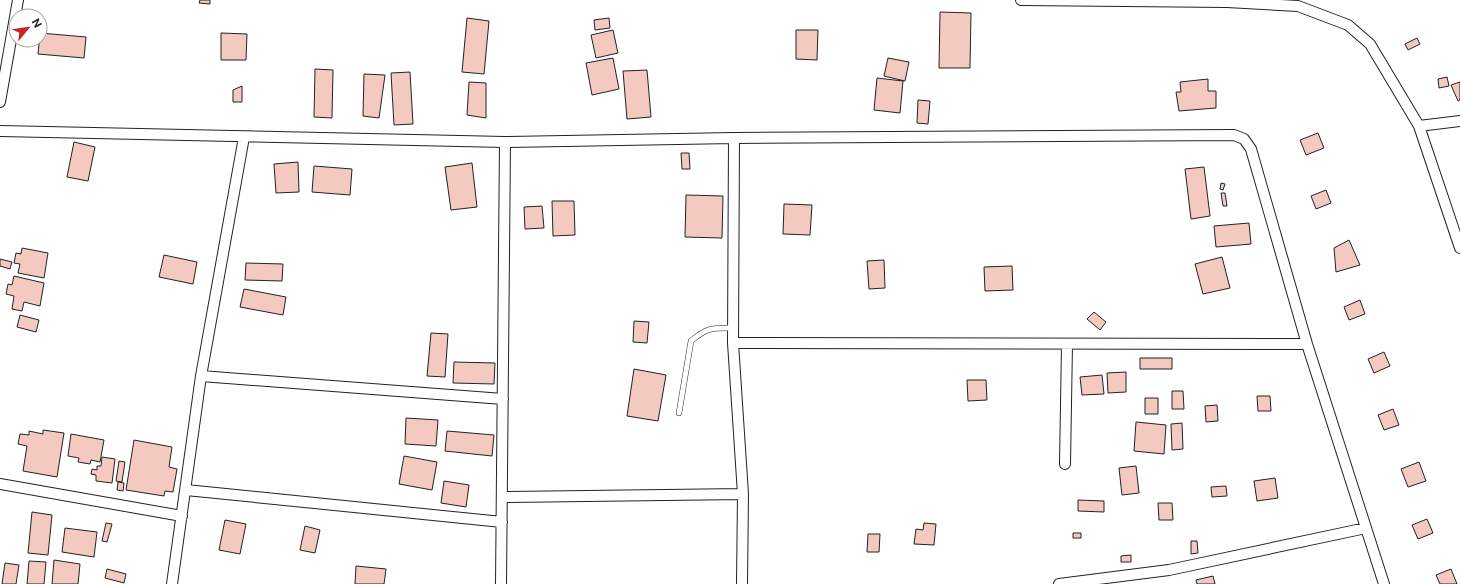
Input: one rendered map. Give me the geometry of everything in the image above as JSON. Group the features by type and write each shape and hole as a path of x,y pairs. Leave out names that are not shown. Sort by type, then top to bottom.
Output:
{"street":[{"path":"0,102 18,0"},
{"path":"1021,0 1227,2 1298,6 1348,24 1370,44 1419,126 1458,237 1460,248"},
{"path":"1419,126 1460,121"},
{"path":"0,131 505,142 734,138 1234,135 1244,140 1251,149 1308,344 1384,584"},
{"path":"172,584 201,376 244,137"},
{"path":"734,138 733,343 743,494 742,584"},
{"path":"501,584 505,142"},
{"path":"733,343 1308,344"},
{"path":"1065,464 1067,344"},
{"path":"201,376 503,399"},
{"path":"0,484 182,516"},
{"path":"186,490 502,522"},
{"path":"502,497 743,494"},
{"path":"1059,584 1169,570 1366,528"}],"lane":[{"path":"679,413 691,341 705,330 712,328 733,328"}],"building":[{"path":"200,0 210,0 210,4 199,3"},
{"path":"940,12 971,13 970,68 939,68"},
{"path":"467,18 489,21 484,74 462,72"},
{"path":"609,18 610,28 595,30 594,20"},
{"path":"613,30 618,53 596,58 591,35"},
{"path":"796,30 818,30 817,60 796,59"},
{"path":"221,33 247,34 246,60 221,60"},
{"path":"48,34 86,37 84,58 38,54 39,48 48,48"},
{"path":"1417,38 1420,44 1408,50 1405,44"},
{"path":"613,58 619,89 592,95 586,63"},
{"path":"888,58 909,62 905,81 884,76"},
{"path":"315,69 333,70 332,118 314,117"},
{"path":"647,70 651,117 627,119 623,71"},
{"path":"410,72 413,124 394,125 391,73"},
{"path":"364,74 385,75 379,118 363,116"},
{"path":"1447,77 1449,86 1439,88 1438,79"},
{"path":"877,78 903,81 900,113 874,110"},
{"path":"1208,79 1208,91 1216,91 1216,108 1179,111 1176,92 1181,92 1180,82"},
{"path":"469,82 486,83 486,118 467,115"},
{"path":"1460,82 1460,100 1458,101 1451,85"},
{"path":"242,86 242,102 233,102 233,90"},
{"path":"918,100 930,101 928,124 917,123"},
{"path":"1318,133 1324,148 1306,155 1300,140"},
{"path":"74,142 95,147 88,181 67,177"},
{"path":"681,153 689,153 690,169 682,169"},
{"path":"298,162 299,192 276,193 274,164"},
{"path":"472,163 477,207 451,210 445,167"},
{"path":"314,166 352,169 350,195 312,192"},
{"path":"1204,167 1210,216 1191,219 1185,169"},
{"path":"1221,183 1225,184 1223,190 1220,189"},
{"path":"1326,190 1331,203 1316,209 1311,196"},
{"path":"1221,193 1225,193 1227,206 1223,206"},
{"path":"686,195 723,196 722,238 685,237"},
{"path":"552,201 574,201 575,235 553,236"},
{"path":"784,204 812,205 810,235 783,234"},
{"path":"542,206 544,228 525,229 524,207"},
{"path":"1249,223 1251,244 1216,247 1214,226"},
{"path":"1349,240 1360,265 1336,272 1334,248"},
{"path":"22,248 48,253 44,278 18,273 20,264 14,263 16,253 21,254"},
{"path":"164,255 197,262 193,284 159,277"},
{"path":"1222,257 1230,288 1203,294 1195,264"},
{"path":"0,259 12,262 10,269 0,266"},
{"path":"884,260 885,288 869,289 867,261"},
{"path":"246,263 283,264 282,281 245,280"},
{"path":"1012,266 1013,290 985,291 984,267"},
{"path":"14,276 44,283 40,306 24,302 22,311 12,309 14,296 6,294 8,284 12,285"},
{"path":"244,289 286,297 283,315 240,307"},
{"path":"1360,300 1365,314 1349,320 1344,307"},
{"path":"1094,312 1106,322 1100,330 1087,319"},
{"path":"20,315 39,320 36,332 17,327"},
{"path":"634,321 649,322 647,343 633,342"},
{"path":"431,333 448,334 445,377 427,376"},
{"path":"1384,352 1390,366 1374,373 1368,359"},
{"path":"1140,358 1172,358 1172,369 1140,369"},
{"path":"454,362 495,363 494,384 453,383"},
{"path":"634,369 666,375 658,421 627,416"},
{"path":"1126,372 1126,392 1108,393 1107,373"},
{"path":"1102,375 1104,394 1082,395 1080,377"},
{"path":"967,380 986,380 987,400 968,401"},
{"path":"1172,391 1183,391 1184,409 1172,409"},
{"path":"1257,396 1270,396 1271,411 1258,411"},
{"path":"1145,398 1158,398 1158,414 1145,414"},
{"path":"1217,405 1218,421 1206,422 1205,406"},
{"path":"1393,409 1399,425 1384,430 1378,415"},
{"path":"406,418 438,420 436,446 405,444"},
{"path":"1136,422 1166,425 1164,454 1134,451"},
{"path":"1182,423 1183,449 1172,450 1171,424"},
{"path":"43,430 64,433 57,477 23,471 27,446 18,444 20,434 29,435 29,431 43,434"},
{"path":"447,431 494,435 492,456 445,451"},
{"path":"71,434 104,440 100,462 91,460 90,464 78,462 79,458 68,456"},
{"path":"134,440 172,447 169,467 177,469 173,492 165,491 164,496 126,490"},
{"path":"404,456 437,462 432,490 399,484"},
{"path":"102,457 115,459 112,483 96,481 96,475 91,474 92,469 97,470 97,466 101,466"},
{"path":"119,461 125,462 122,482 116,481"},
{"path":"1419,462 1426,481 1408,487 1401,469"},
{"path":"1136,466 1139,493 1122,495 1119,468"},
{"path":"1275,478 1278,498 1257,501 1254,481"},
{"path":"444,481 469,485 466,507 441,503"},
{"path":"118,482 124,483 123,491 117,490"},
{"path":"1226,486 1227,496 1212,497 1211,487"},
{"path":"1078,500 1104,501 1104,512 1078,511"},
{"path":"1158,503 1172,503 1173,520 1159,520"},
{"path":"32,512 52,515 48,555 28,553"},
{"path":"1427,519 1433,533 1418,539 1412,525"},
{"path":"225,520 246,524 240,554 219,550"},
{"path":"106,523 112,524 107,542 102,541"},
{"path":"924,523 936,524 934,545 914,544 916,529 923,530"},
{"path":"305,526 320,530 315,553 300,550"},
{"path":"65,528 97,532 94,557 62,552"},
{"path":"1073,533 1081,533 1081,538 1073,538"},
{"path":"868,534 880,534 879,552 867,552"},
{"path":"1191,541 1197,541 1198,553 1191,554"},
{"path":"1131,555 1131,562 1121,562 1121,556"},
{"path":"54,560 80,564 78,584 52,584"},
{"path":"29,561 46,562 44,584 27,584"},
{"path":"5,563 19,565 16,584 2,584"},
{"path":"356,566 386,569 384,584 355,584"},
{"path":"107,569 126,574 124,583 105,578"},
{"path":"1451,569 1457,584 1440,584 1436,575"},
{"path":"1213,576 1215,584 1197,584 1196,580"}]}
